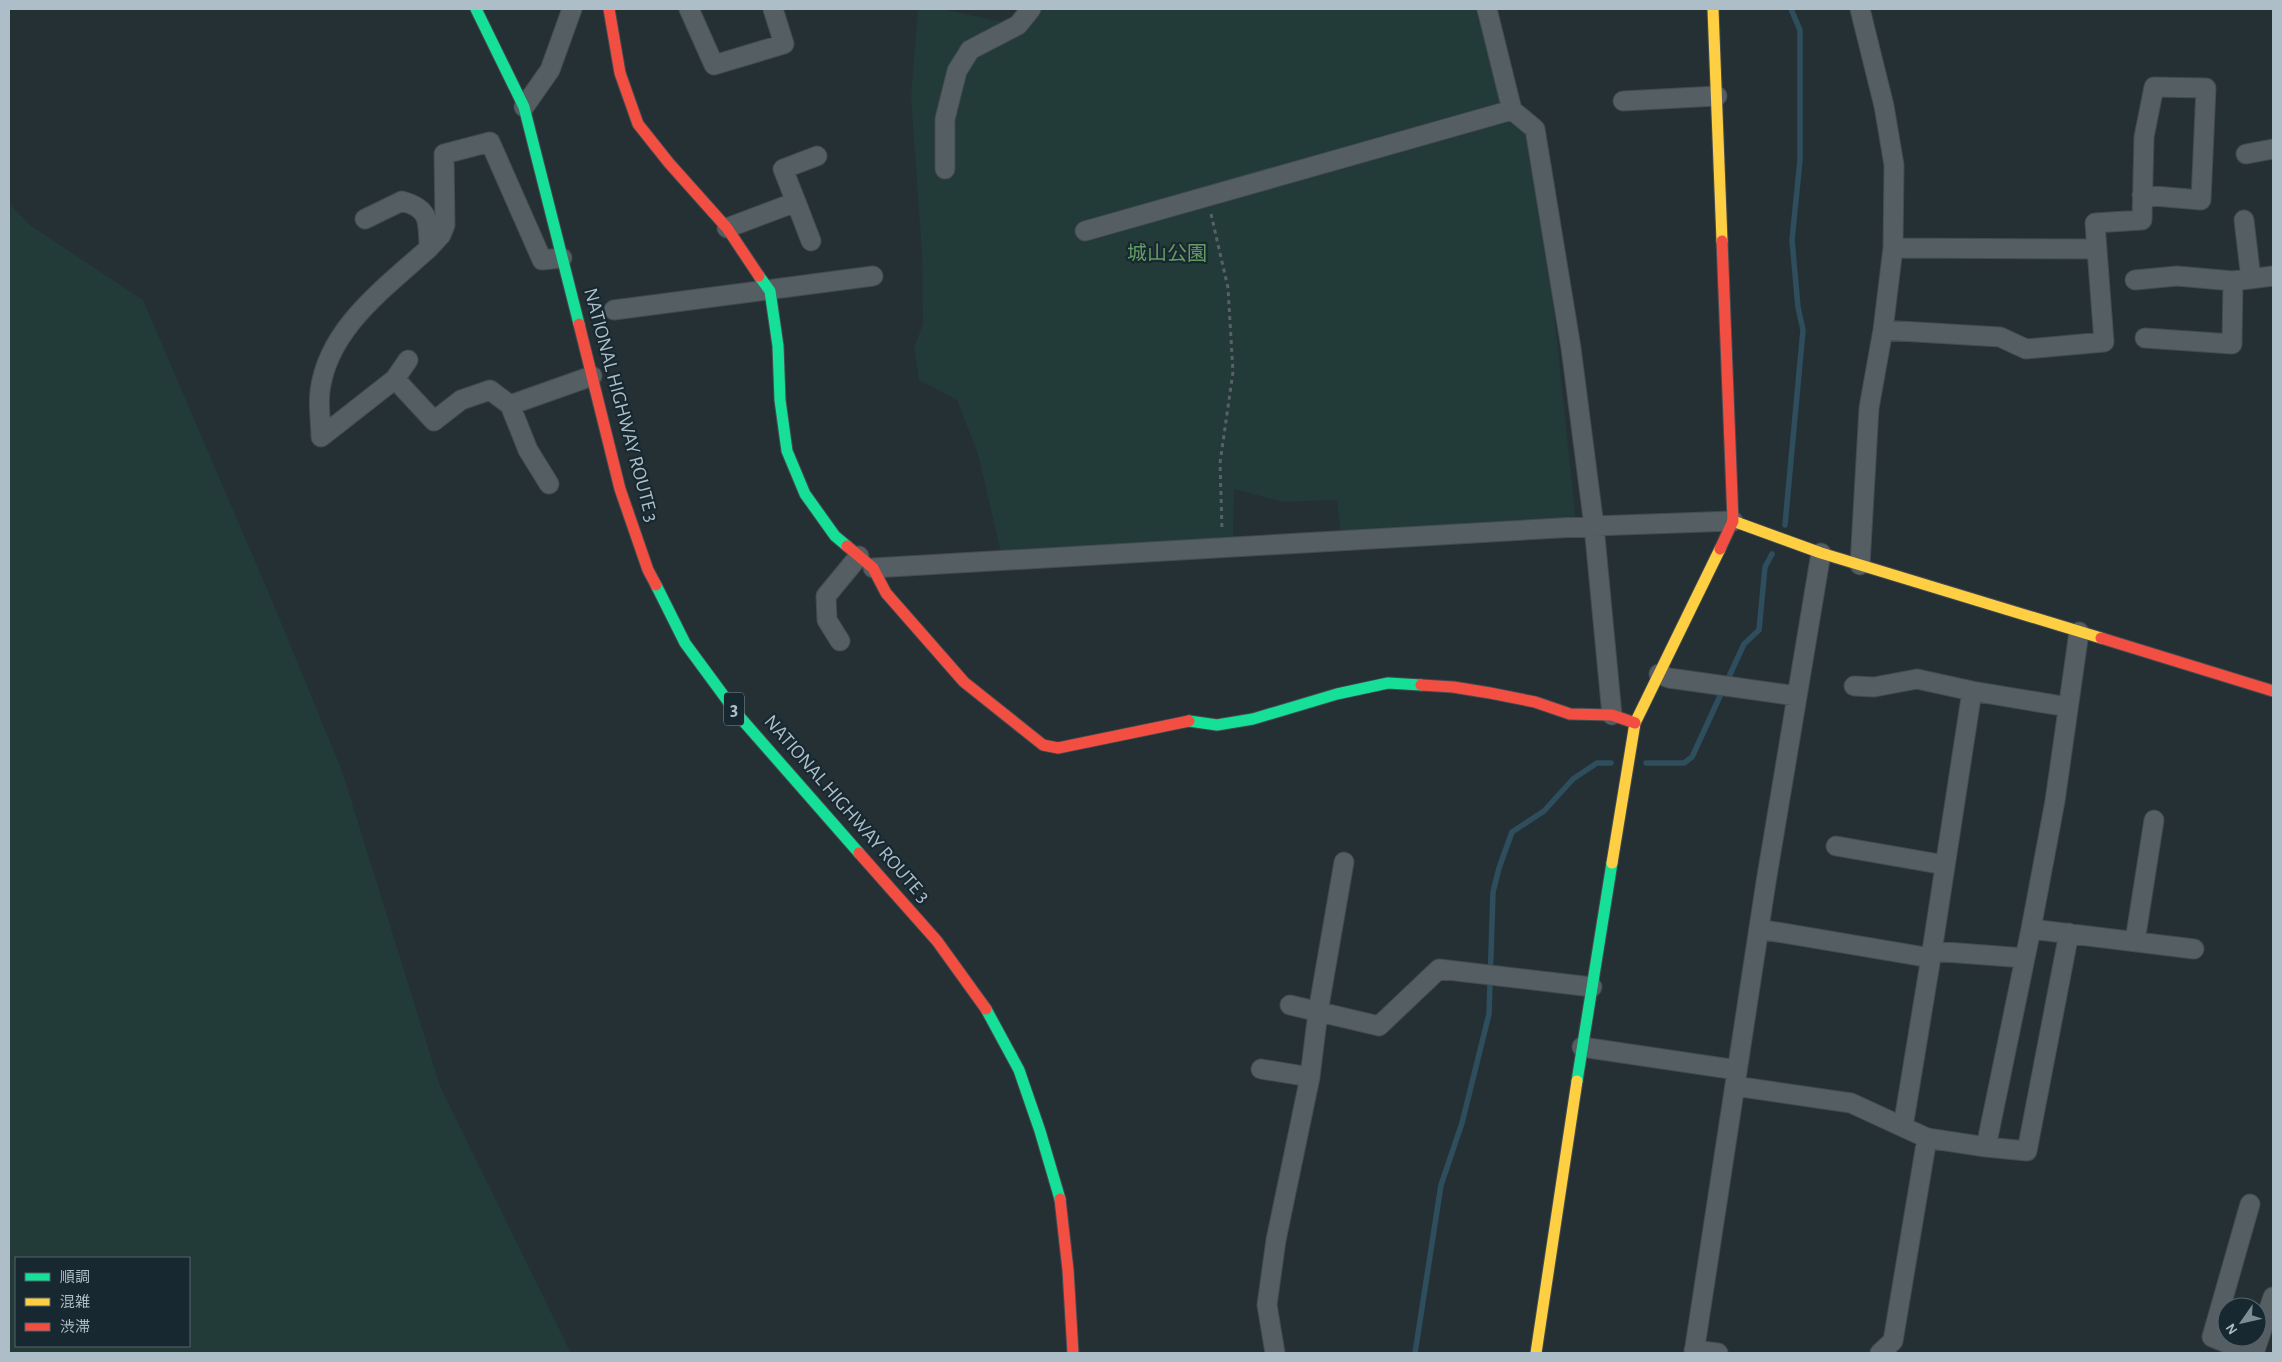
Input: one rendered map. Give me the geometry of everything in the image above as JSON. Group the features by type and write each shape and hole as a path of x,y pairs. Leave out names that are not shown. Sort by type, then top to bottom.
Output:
{"main road":[{"name":"NATIONAL HIGHWAY ROUTE 3","path":"476,9 524,107 623,498 648,570 685,643 738,715 937,940 986,1008 1018,1070 1040,1131 1059,1194 1068,1270 1073,1353"},
{"path":"610,9 620,73 638,124 669,163 727,228 770,290 778,346 780,400 787,451 806,494 835,536 866,562 886,592 964,682 1043,745 1058,748 1185,721 1217,726 1253,719 1337,694 1388,683 1453,687 1535,702 1570,714 1612,715 1635,723"},
{"path":"1536,1353 1582,1047 1635,723 1733,521 1713,9"},
{"path":"1733,521 1821,553 2273,691"}],"street":[{"path":"524,107 550,70 572,9"},
{"path":"689,9 714,65 784,44 773,9"},
{"path":"945,168 945,119 957,71 970,50 1018,25 1031,9"},
{"path":"1487,9 1512,110 1535,130 1571,348 1594,526 1612,715"},
{"path":"1860,9 1884,106 1894,165 1893,248 1884,330 1869,408 1860,565"},
{"path":"1884,330 2000,337 2026,348 2104,342 2095,223 2142,220 2142,195 2144,137 2154,86 2206,88 2201,200 2142,195"},
{"path":"1623,101 1717,96"},
{"path":"1085,231 1512,110"},
{"path":"408,360 395,379 321,437 320,391 332,348 365,306 442,235 445,225 444,154 490,142 542,260 562,258"},
{"path":"2246,154 2273,149"},
{"path":"811,241 783,168 817,156"},
{"path":"365,219 402,201 418,206 428,221 429,248"},
{"path":"727,228 796,202"},
{"path":"2145,338 2232,344 2242,280 2244,220"},
{"path":"1893,248 2097,249"},
{"path":"614,310 873,276"},
{"path":"2135,280 2177,276 2242,280 2273,276"},
{"path":"510,404 592,376"},
{"path":"395,379 434,421 461,400 490,390 510,404 528,450 549,484"},
{"path":"840,641 826,620 826,596 866,562 1222,548 1594,526 1733,521"},
{"path":"1718,1353 1694,1352 1759,929 1821,553"},
{"path":"1986,1147 2055,801 2078,632"},
{"path":"1659,674 1670,678 1798,696"},
{"path":"1854,686 1874,688 1917,679 1972,691 2068,707"},
{"path":"1903,1127 1972,691"},
{"path":"2135,940 2154,820"},
{"path":"1836,846 1945,865"},
{"path":"1275,1353 1267,1305 1276,1240 1310,1078 1318,1012 1344,862"},
{"path":"1759,929 1931,955 2025,958"},
{"path":"2031,929 2135,940 2194,949"},
{"path":"1582,1047 1851,1103 1927,1138 2027,1151 2069,933"},
{"path":"1290,1005 1379,1026 1439,969 1592,987"},
{"path":"1261,1069 1310,1078"},
{"path":"1880,1353 1894,1341 1927,1138"},
{"path":"2250,1204 2209,1345 2253,1353 2273,1297"}],"path":[{"path":"1208,197 1228,288 1233,372 1220,463 1222,548"}],"green space":[{"name":"城山公園","path":"918,9 941,9 1018,25 1031,9 1483,9 1512,110 1535,129 1576,522 1342,542 1337,500 1284,502 1234,489 1233,540 1003,561 978,454 957,400 919,380 914,348 923,324 922,254 911,97"},
{"path":"9,204 30,225 143,300 271,598 342,771 440,1086 571,1353 9,1353"}],"waterway":[{"path":"1785,525 1803,330 1798,307 1792,240 1800,160 1800,30 1791,9"},
{"path":"1646,763 1684,763 1692,757 1744,644 1759,630 1765,567 1772,554"},
{"path":"1415,1353 1441,1185 1462,1123 1489,1014 1493,892 1499,868 1512,832 1544,811 1573,779 1597,763 1611,763"}],"traffic: fast":[{"path":"476,9 524,107 579,324"},
{"path":"759,276 770,291 778,346 780,400 787,451 805,494 835,536 847,546"},
{"path":"656,585 685,643 738,715 859,853"},
{"path":"1189,721 1217,725 1253,719 1337,694 1388,683 1421,685"},
{"path":"1577,1081 1612,863"},
{"path":"986,1009 1019,1070 1040,1131 1060,1199"}],"traffic: slow":[{"path":"1713,9 1722,241"},
{"path":"1733,521 1821,553 2101,638"},
{"path":"1612,863 1635,723 1720,549"},
{"path":"1536,1353 1577,1081"}],"traffic: jam":[{"path":"609,9 620,73 638,124 669,163 727,228 759,276"},
{"path":"1720,549 1733,521 1722,241"},
{"path":"579,324 620,489 648,570 656,585"},
{"path":"847,546 873,568 886,593 964,682 1043,745 1058,748 1189,721"},
{"path":"2101,638 2273,691"},
{"path":"1421,685 1453,687 1490,693 1535,702 1570,714 1612,715 1635,723"},
{"path":"859,853 937,941 986,1009"},
{"path":"1060,1199 1068,1270 1073,1353"}]}
